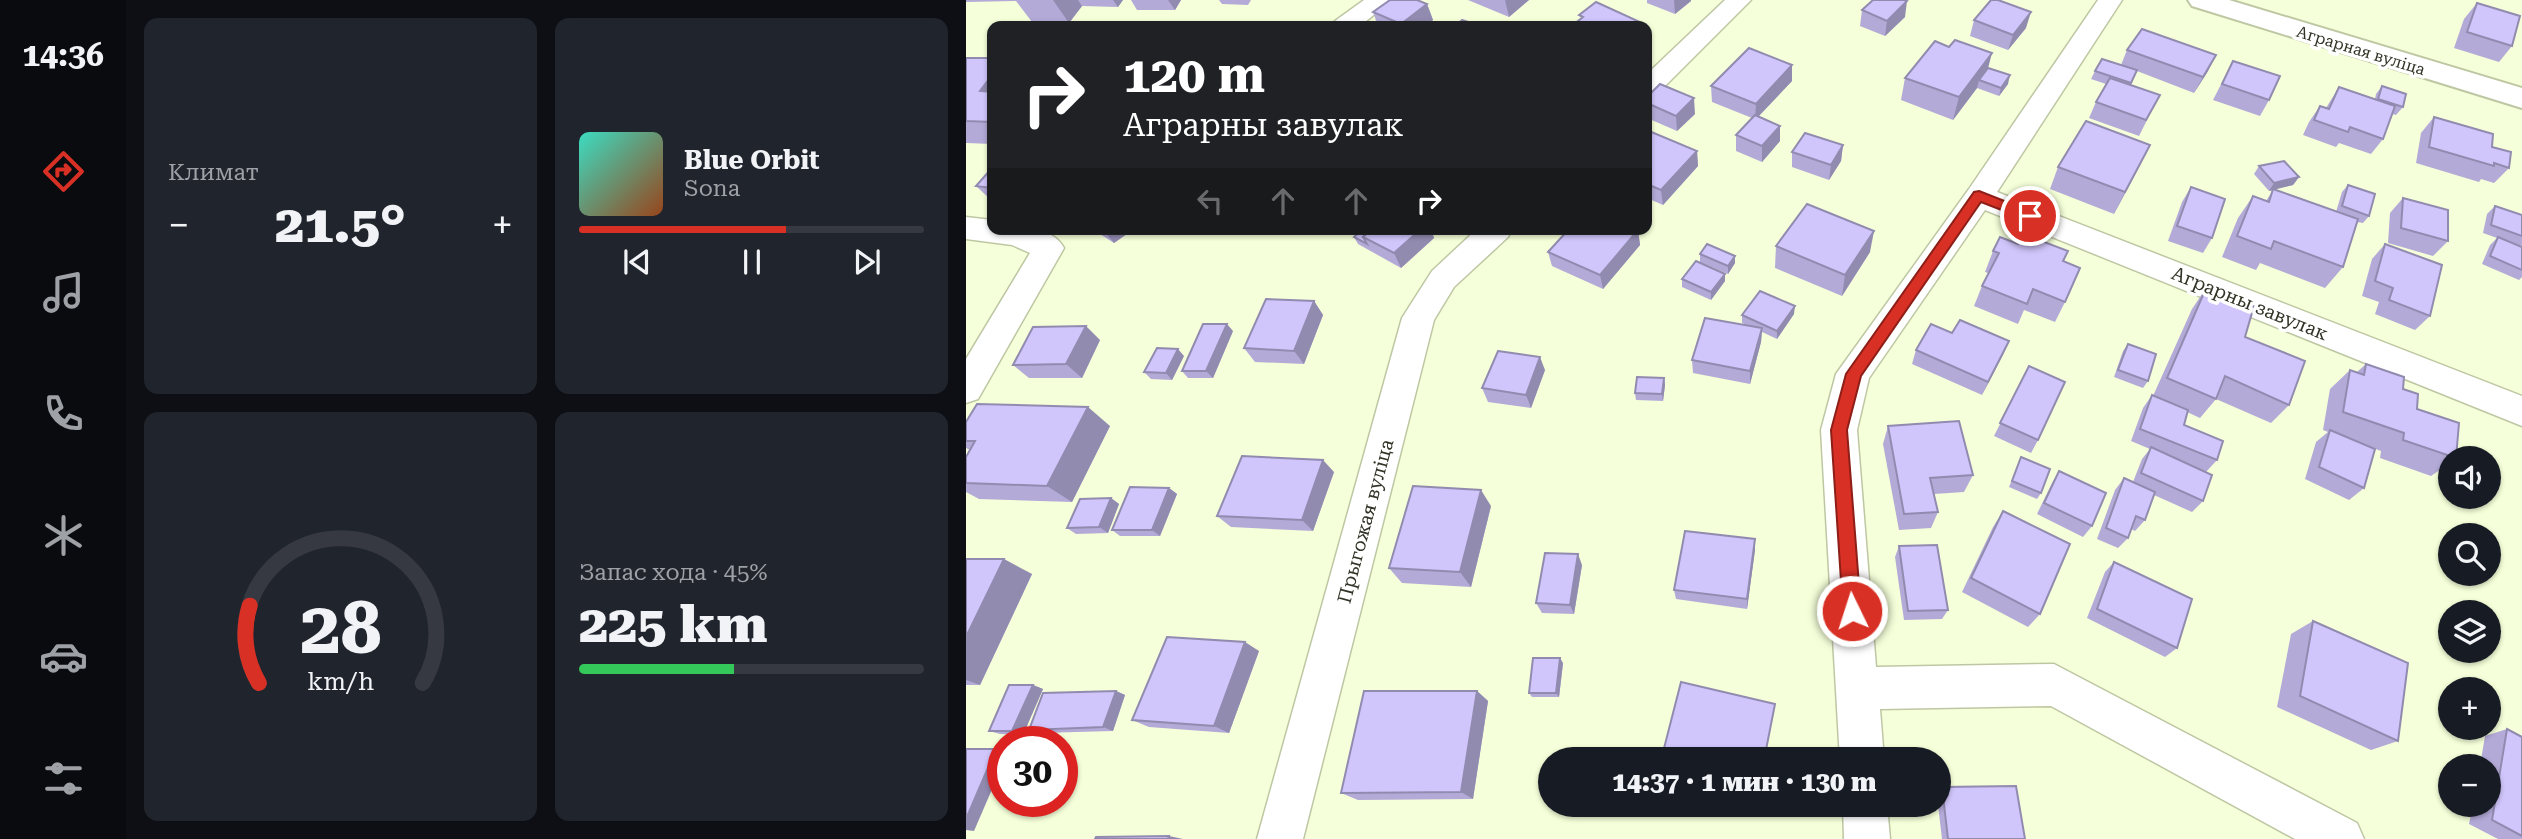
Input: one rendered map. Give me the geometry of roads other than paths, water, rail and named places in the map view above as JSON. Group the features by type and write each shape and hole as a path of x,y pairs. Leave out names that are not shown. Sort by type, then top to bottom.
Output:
{"street":[{"path":"1350,21 1380,0"},
{"path":"1652,84 1739,0"},
{"path":"1861,747 1839,430 1853,374 1979,196 2110,0"},
{"name":"Аграрная вуліца","path":"2201,0 2522,98"},
{"name":"Аграрны завулак","path":"1979,196 2522,411"},
{"path":"966,228 987,230"},
{"path":"966,388 1059,238 1028,235"},
{"name":"Прыгожая вуліца","path":"1280,839 1418,318 1443,279 1491,235"},
{"path":"1858,688 2054,685 2341,839"},
{"path":"1866,817 1867,839"}]}
